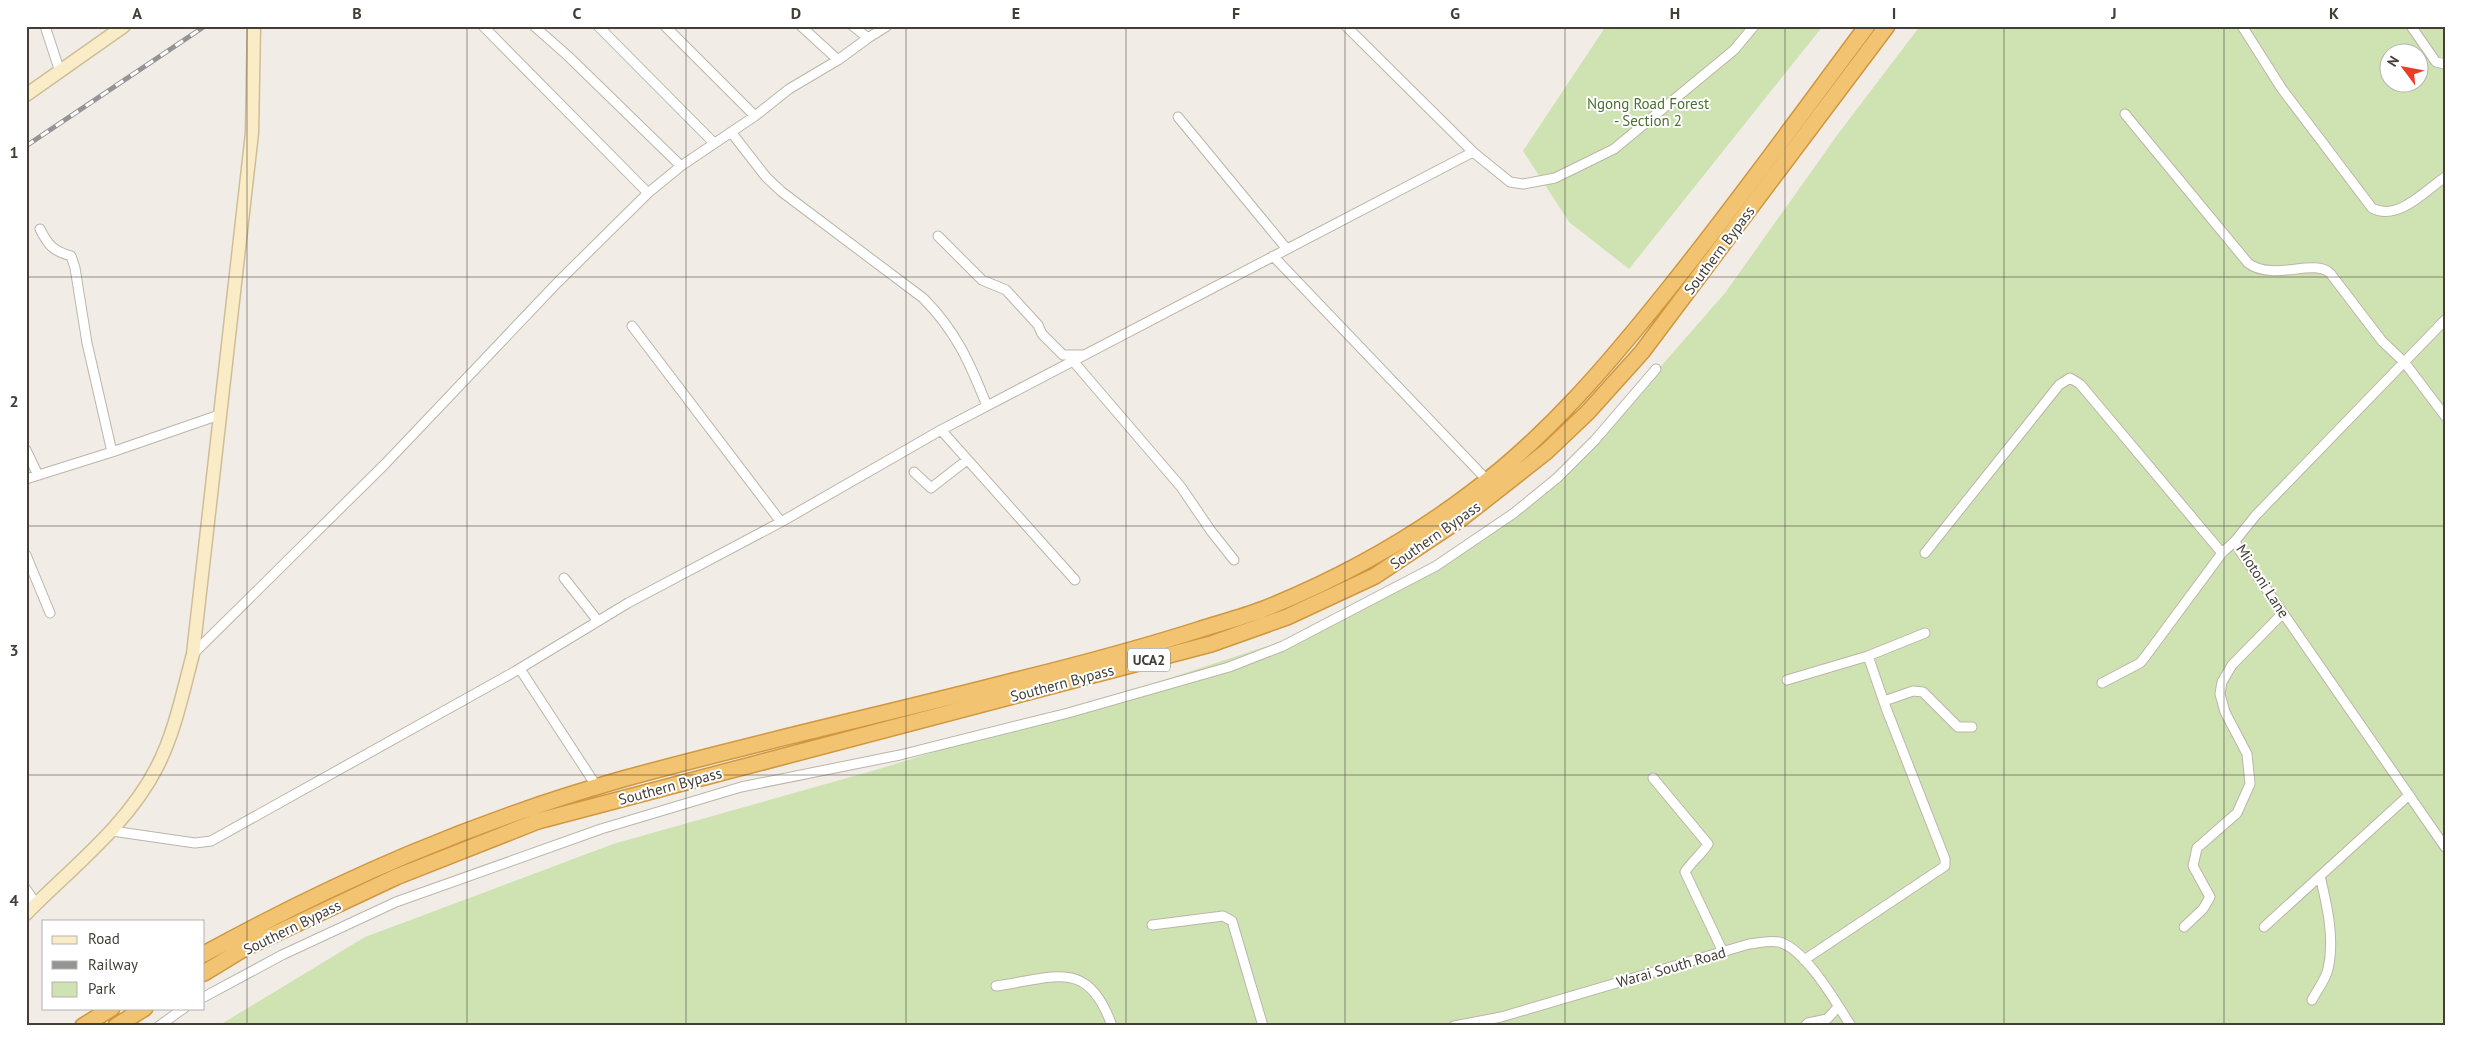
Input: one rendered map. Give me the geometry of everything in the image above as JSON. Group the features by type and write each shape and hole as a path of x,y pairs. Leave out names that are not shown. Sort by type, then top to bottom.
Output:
{"highway":[{"name":"Southern Bypass","path":"205,953 289,907 377,867 533,806 597,787 1115,656 1262,610 1336,576 1410,535 1471,493 1530,444 1578,397 1606,366 1706,242 1867,26"},
{"name":"Southern Bypass","path":"205,972 245,948 396,877 538,821 1211,644 1287,617 1375,576 1462,518 1546,452 1620,378 1719,251 1887,26"},
{"path":"83,1026 109,1010"},
{"path":"116,1026 142,1010"}],"main road":[{"path":"26,95 124,26"},
{"path":"26,914 112,831 143,791 158,766 172,728 193,654 252,133 254,26"}],"street":[{"path":"45,26 60,72"},
{"path":"483,26 648,193"},
{"path":"534,26 568,56 681,166"},
{"path":"598,26 714,143"},
{"path":"665,26 755,116"},
{"path":"801,26 838,60"},
{"path":"853,26 868,38"},
{"path":"193,654 385,464 558,282 648,193 681,166 755,116 789,89 838,60 887,26"},
{"path":"1346,26 1473,152 1513,183 1542,181 1572,171 1624,143 1734,50 1754,26"},
{"path":"2242,26 2282,89 2372,208 2384,213 2399,210 2445,177"},
{"path":"2411,26 2436,62 2445,64"},
{"path":"2125,114 2254,268 2267,272 2320,268 2327,270 2385,345 2404,363 2445,416"},
{"path":"1178,117 1286,248"},
{"path":"731,132 766,178 923,298 938,314 955,335 970,362 987,406"},
{"path":"112,831 195,843 212,841 520,668 598,621 781,522 941,430 1286,248 1473,152"},
{"path":"40,229 48,245 56,252 70,256 75,268 87,344 112,452"},
{"path":"938,236 982,280 1006,290 1038,325 1042,334 1063,355 1084,355"},
{"path":"1273,256 1488,480"},
{"name":"Miotoni Lane","path":"2445,320 2256,515 2235,541 2240,551 2445,847"},
{"path":"632,326 781,522"},
{"path":"1073,361 1182,487 1211,531 1234,560"},
{"path":"205,996 282,955 396,902 601,829 742,787 900,755 1068,713 1229,667 1283,646 1436,566 1514,513 1557,478 1595,440 1656,369"},
{"path":"1925,553 2059,384 2070,378 2080,384 2222,553"},
{"path":"26,479 219,415"},
{"path":"941,430 1075,580"},
{"path":"26,450 38,475"},
{"path":"914,472 931,488 967,460"},
{"path":"2102,683 2140,663 2222,553 2235,541"},
{"path":"26,555 50,613"},
{"path":"564,578 598,621"},
{"path":"2184,927 2203,909 2210,897 2193,866 2197,848 2237,813 2250,784 2247,754 2225,712 2220,694 2222,682 2232,666 2283,612"},
{"path":"1787,680 1868,656 1925,633"},
{"path":"1804,960 1945,866 1868,656"},
{"path":"520,668 597,787"},
{"path":"1884,701 1913,691 1923,692 1958,727 1972,727"},
{"path":"1653,778 1708,844 1701,855 1692,860 1685,872 1724,952"},
{"path":"2264,927 2409,795"},
{"path":"2312,1000 2328,970 2330,948 2327,908 2320,876"},
{"path":"26,889 36,904"},
{"path":"1152,925 1223,916 1232,921 1263,1026"},
{"name":"Warai South Road","path":"1454,1026 1502,1021 1749,944 1778,941 1788,945 1804,960 1851,1026"},
{"path":"996,986 1064,976 1080,980 1094,990 1112,1026"},
{"path":"1806,1026 1808,1023 1826,1019 1838,1006"},
{"path":"159,1026 181,1010"}],"green space":[{"name":"Ngong Road Forest - Section 2","path":"1606,26 1823,26 1629,269 1569,222 1523,151"},
{"path":"1920,26 2445,26 2445,1026 218,1026 365,937 613,844 879,769 1109,698 1322,628 1437,571 1542,492 1655,373 1725,293 1838,134"}],"railway":[{"path":"26,146 205,26"}]}
